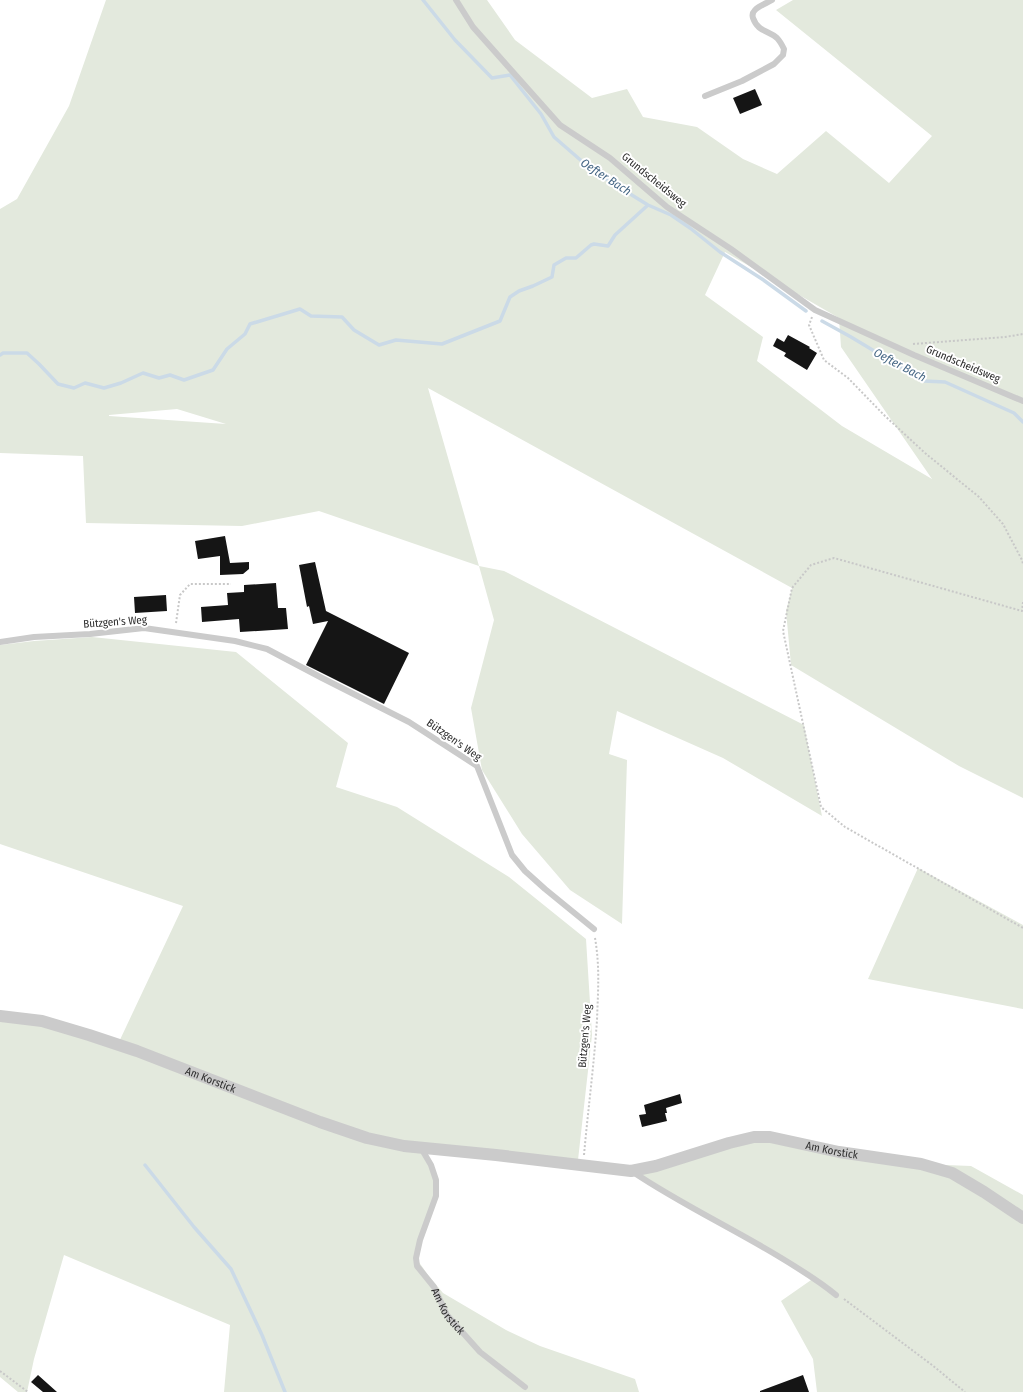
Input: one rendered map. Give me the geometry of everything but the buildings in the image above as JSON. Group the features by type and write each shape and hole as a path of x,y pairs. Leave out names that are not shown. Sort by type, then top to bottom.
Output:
{"street":[{"name":"Am Korstick","path":"0,1016 42,1021 89,1035 137,1051 320,1122 367,1138 404,1146 631,1170 656,1166 754,1137 770,1137 839,1152 921,1164 952,1173 1023,1218"}],"lane":[{"name":"Grundscheidsweg","path":"456,0 473,27 560,125 610,158 667,207 731,249 814,310 1023,401"},
{"path":"705,96 759,73 774,64 782,55 784,48 776,38 757,26 752,14 755,10 772,0"},
{"name":"Bützgen's Weg","path":"0,642 34,637 90,634 144,628 235,641 267,649 409,722 477,766 512,855 525,871 594,929"},
{"name":"Am Korstick","path":"420,1147 431,1165 436,1180 436,1196 420,1240 416,1258 417,1266 434,1287 447,1315 480,1352 525,1387"},
{"name":"Am Korstick","path":"631,1170 663,1192 758,1244 814,1278 836,1295"}],"path":[{"path":"814,310 809,325 824,360 848,378 885,416 979,497 1003,524 1023,564"},
{"name":"Grundscheidsweg","path":"895,346 1006,337 1023,334"},
{"path":"1023,602 1022,611 834,558 812,565 792,588 783,631 821,807 845,827 1023,928"},
{"path":"174,632 180,595 190,584 231,584"},
{"name":"Bützgen's Weg","path":"583,1165 596,1035 599,981 599,958 594,929"},
{"path":"836,1295 854,1305 965,1392"},
{"path":"0,1371 28,1392"}],"shaded area":[{"path":"106,0 487,0 515,40 592,98 627,89 643,117 697,127 743,159 777,174 826,131 889,183 932,136 776,10 793,0 1023,0 1023,798 959,766 791,665 786,611 792,588 428,388 479,566 319,511 242,526 86,523 83,456 0,453 0,209 17,199 69,106","holes":["725,252 839,318 841,347 932,479 842,426 757,361 763,337 705,295","177,409 226,424 109,416 109,415"]},
{"path":"479,566 504,571 804,725 822,816 723,758 617,711 609,754 627,760 622,924 570,890 522,834 482,770 471,708 494,620"},
{"path":"92,637 236,652 348,743 336,787 397,807 509,877 586,939 592,1035 578,1160 420,1147 435,1179 435,1195 416,1258 443,1293 506,1330 540,1346 635,1379 639,1392 224,1392 230,1325 64,1255 34,1359 27,1392 18,1392 0,1377 0,1016 118,1044 183,906 0,844 0,645"},
{"path":"918,868 1023,925 1023,1009 868,979"},
{"path":"754,1138 921,1164 971,1166 1023,1195 1023,1392 817,1392 813,1359 781,1301 814,1278 631,1171"}],"waterway":[{"name":"Oefter Bach","path":"423,0 455,40 492,78 510,75 541,114 554,137 592,170 648,205 671,215 720,252 762,279 806,311"},
{"path":"0,355 3,353 27,353 58,384 74,388 85,383 104,388 121,383 143,373 159,378 170,375 184,380 213,370 227,349 245,334 250,324 300,309 311,316 342,317 354,330 379,345 396,340 442,344 500,321 510,297 519,291 552,277 554,265 566,258 576,258 594,244 608,246 615,235 648,205"},
{"name":"Oefter Bach","path":"822,321 924,381 945,382 1014,413 1023,422"},
{"path":"145,1165 194,1227 231,1269 262,1335 285,1392"}]}
